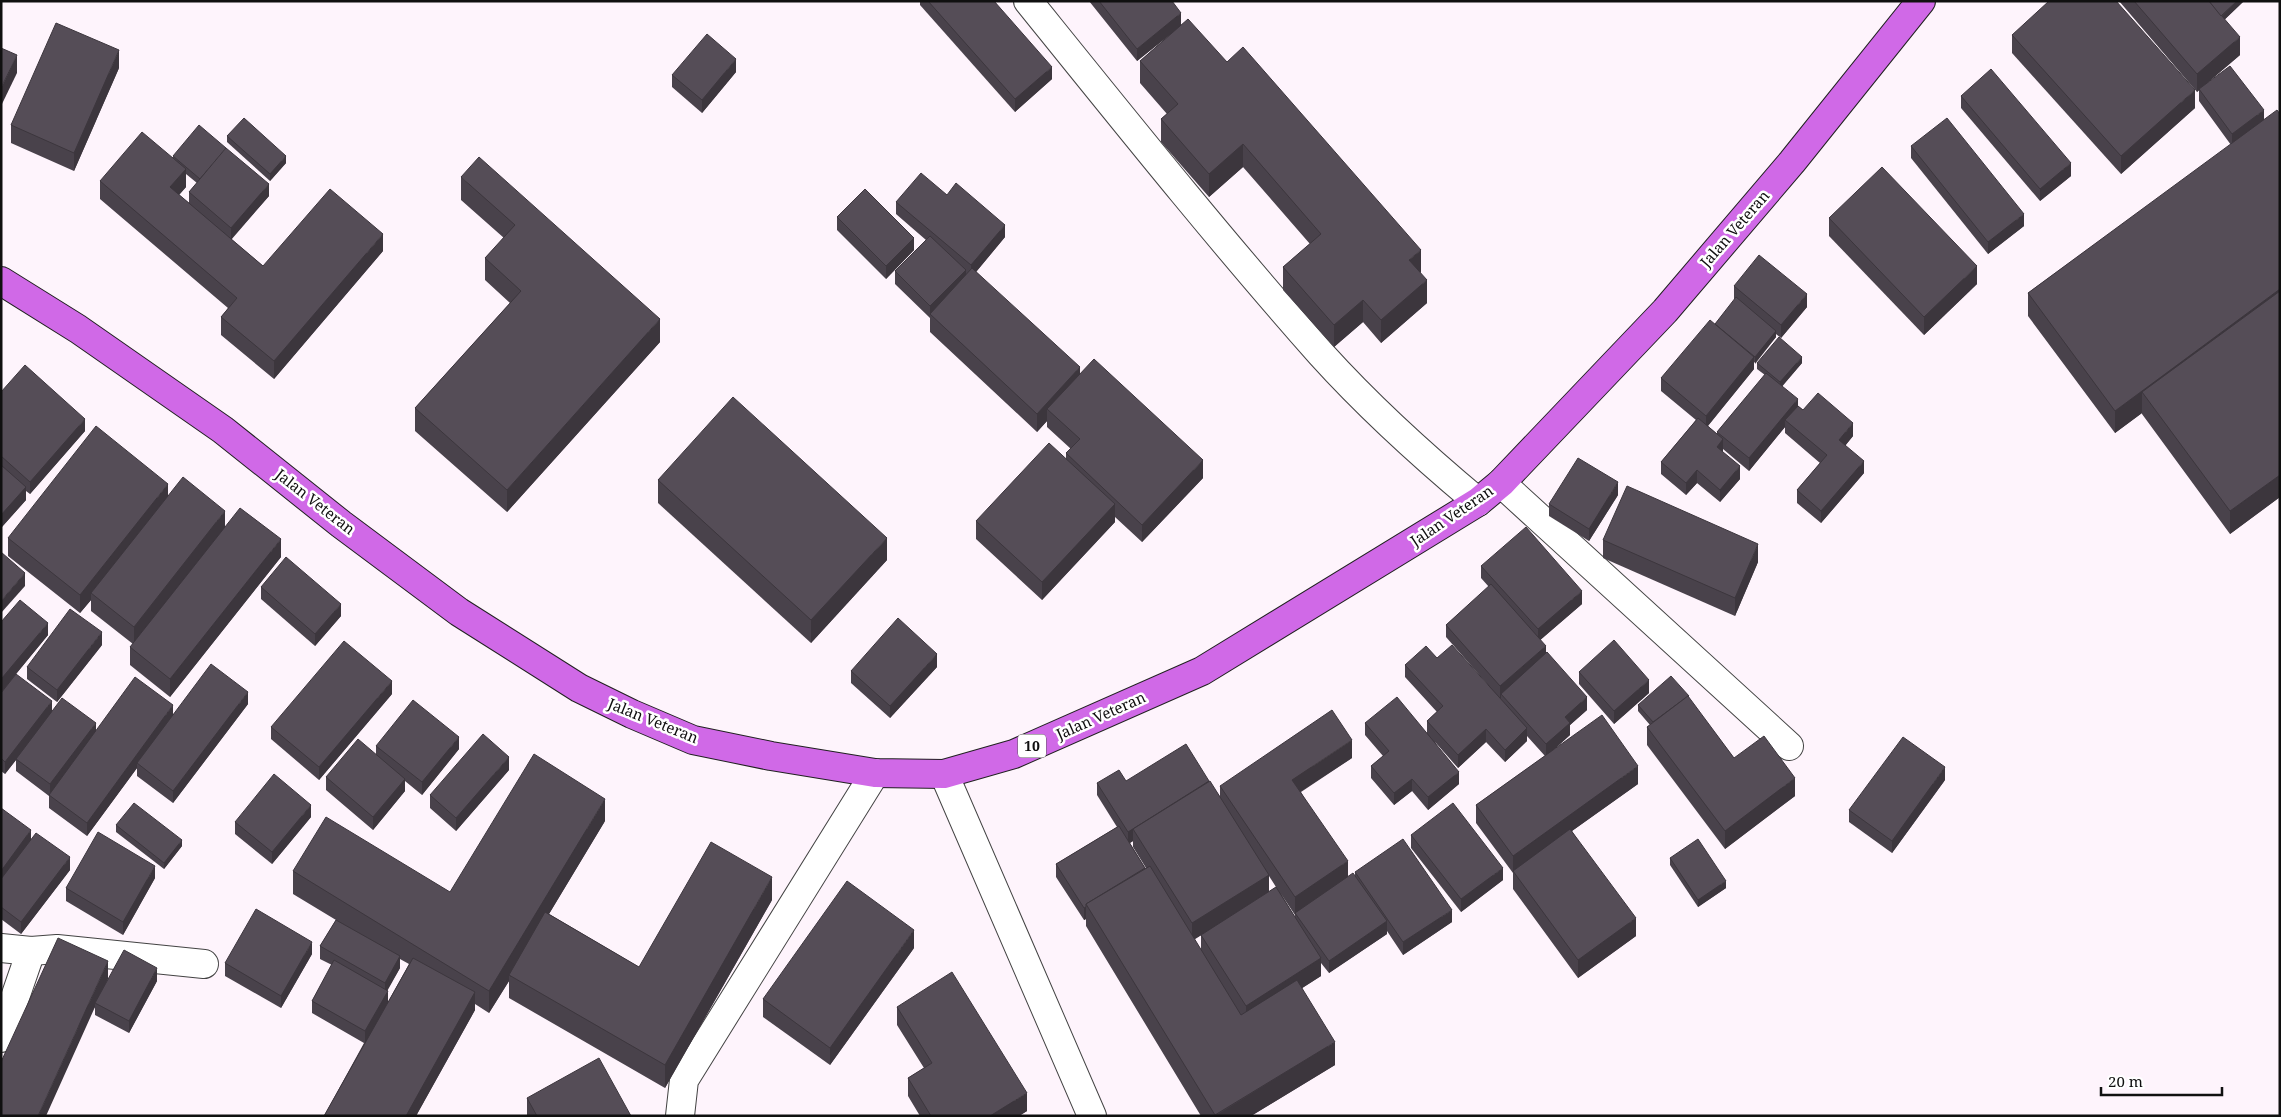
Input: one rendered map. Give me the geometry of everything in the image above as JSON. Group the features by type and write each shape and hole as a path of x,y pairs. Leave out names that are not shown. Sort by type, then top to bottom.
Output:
{"highway":[{"name":"Jalan Veteran","path":"1,281 78,329 223,430 341,524 459,612 579,688 632,714 693,740 771,756 875,773 944,774 1014,754 1202,671 1478,502 1501,483 1665,311 1792,162 1921,1"}],"street":[{"path":"1028,1 1127,124 1322,355 1426,458 1478,502"},
{"path":"1501,483 1789,746"},
{"path":"680,1116 684,1080 875,773"},
{"path":"944,774 1092,1116"},
{"path":"1,948 31,951 57,949 204,964"},
{"path":"1,1038 31,951"}],"building":[{"path":"928,1 994,1 1052,67 1015,99"},
{"path":"1099,1 1172,1 1181,13 1137,49"},
{"path":"2049,1 2116,1 2195,90 2121,156 2012,35"},
{"path":"2134,1 2209,1 2240,37 2197,74"},
{"path":"2209,1 2237,1 2221,16"},
{"path":"1188,19 1227,62 1243,47 1421,250 1409,260 1427,280 1381,320 1363,300 1334,325 1283,267 1321,234 1243,144 1209,174 1161,119 1178,104 1140,61"},
{"path":"56,23 119,50 74,153 11,125"},
{"path":"707,34 736,59 702,100 672,75"},
{"path":"1,48 17,55 1,88"},
{"path":"2230,66 2264,110 2232,134 2199,89"},
{"path":"1991,69 2071,163 2040,189 1961,96"},
{"path":"2277,110 2280,114 2280,289 2115,411 2028,293"},
{"path":"244,118 286,156 270,174 227,136"},
{"path":"1947,118 2024,214 1988,242 1911,146"},
{"path":"199,125 226,148 200,179 173,156"},
{"path":"142,132 186,169 170,187 263,266 330,189 383,234 274,361 221,317 237,298 100,181"},
{"path":"226,148 269,184 231,228 189,192"},
{"path":"479,157 660,319 507,490 415,408 521,291 485,258 515,225 461,177"},
{"path":"1882,167 1977,266 1924,317 1829,218"},
{"path":"921,173 947,195 956,183 1005,225 971,265 896,202"},
{"path":"865,189 914,238 886,266 837,217"},
{"path":"930,236 966,270 930,306 895,271"},
{"path":"1759,255 1807,294 1781,325 1734,286"},
{"path":"972,268 1080,367 1037,414 930,314"},
{"path":"2280,291 2280,475 2230,511 2142,392"},
{"path":"1736,297 1776,331 1755,357 1715,324"},
{"path":"1710,320 1754,357 1706,416 1661,378"},
{"path":"1779,337 1802,357 1780,382 1757,363"},
{"path":"1094,359 1203,460 1142,525 1066,453 1080,439 1047,409"},
{"path":"25,365 85,419 30,482 1,456 1,392"},
{"path":"1766,373 1798,399 1749,458 1717,432"},
{"path":"1818,393 1853,423 1839,440 1864,461 1821,511 1797,490 1827,455 1785,420 1798,406 1803,410"},
{"path":"733,397 887,538 811,620 658,480"},
{"path":"1698,418 1723,439 1717,447 1740,466 1720,490 1697,470 1686,483 1661,462"},
{"path":"96,426 168,484 80,595 8,538"},
{"path":"1049,443 1115,504 1042,582 976,521"},
{"path":"1578,458 1618,482 1589,529 1549,504"},
{"path":"1,465 26,487 1,515"},
{"path":"183,477 225,511 134,627 91,593"},
{"path":"1627,486 1758,544 1735,598 1603,540"},
{"path":"240,508 281,539 170,679 130,647"},
{"path":"1526,527 1582,591 1538,629 1481,566"},
{"path":"1,552 25,573 1,601"},
{"path":"286,557 341,604 315,634 261,587"},
{"path":"1491,584 1546,646 1500,686 1446,625"},
{"path":"20,600 48,623 2,678 1,622"},
{"path":"70,609 102,632 57,690 27,667"},
{"path":"898,618 937,654 890,706 851,671"},
{"path":"1614,640 1649,680 1614,711 1579,672"},
{"path":"344,641 392,681 319,767 271,727"},
{"path":"1452,645 1527,728 1505,750 1486,729 1458,755 1427,721 1443,706 1405,665 1426,646 1437,658"},
{"path":"1547,652 1587,697 1565,717 1570,723 1546,744 1501,694"},
{"path":"211,664 248,692 173,791 137,763"},
{"path":"16,674 52,701 5,762 1,758 1,693"},
{"path":"1671,676 1689,696 1653,722 1638,705"},
{"path":"135,677 173,705 87,823 49,795"},
{"path":"1688,696 1734,758 1764,736 1795,778 1725,831 1647,727"},
{"path":"1397,697 1459,772 1428,797 1412,779 1394,793 1371,766 1389,751 1365,723"},
{"path":"62,698 96,723 50,784 16,759"},
{"path":"413,700 459,737 422,782 376,746"},
{"path":"1332,710 1352,740 1292,780 1348,861 1295,897 1220,786"},
{"path":"1602,715 1638,766 1513,856 1476,805"},
{"path":"483,734 509,757 456,818 430,795"},
{"path":"1903,737 1945,767 1892,841 1849,810"},
{"path":"358,739 405,779 373,817 326,777"},
{"path":"1186,744 1209,781 1128,832 1097,783 1119,770 1126,781"},
{"path":"534,754 605,799 489,991 293,871 326,817 450,892"},
{"path":"274,774 311,805 272,852 235,822"},
{"path":"1210,781 1269,875 1192,923 1133,829"},
{"path":"134,803 182,840 164,863 116,825"},
{"path":"1453,803 1503,868 1461,899 1411,835"},
{"path":"1,808 31,830 1,871"},
{"path":"1119,826 1145,868 1086,904 1084,908 1056,864"},
{"path":"1570,829 1636,918 1578,960 1513,871"},
{"path":"98,832 155,866 123,922 66,888"},
{"path":"36,833 70,857 21,922 1,907 1,879"},
{"path":"1403,839 1452,910 1403,942 1355,872"},
{"path":"1698,839 1726,881 1698,900 1670,858"},
{"path":"711,842 772,877 665,1065 509,975 545,912 639,967"},
{"path":"1150,866 1241,1015 1297,980 1335,1042 1215,1115 1086,904"},
{"path":"1353,873 1387,921 1329,961 1295,913"},
{"path":"847,881 914,930 830,1048 763,999"},
{"path":"1276,887 1321,958 1246,1006 1201,935"},
{"path":"256,909 312,942 281,996 225,963"},
{"path":"336,920 400,956 385,983 320,946"},
{"path":"58,938 108,961 38,1116 1,1116 1,1062"},
{"path":"124,950 157,968 129,1021 95,1003"},
{"path":"413,958 475,992 406,1116 324,1116"},
{"path":"334,960 388,991 365,1031 312,1001"},
{"path":"952,972 1027,1093 990,1116 931,1116 908,1078 932,1063 897,1007"},
{"path":"599,1058 631,1116 537,1116 527,1098"}]}
